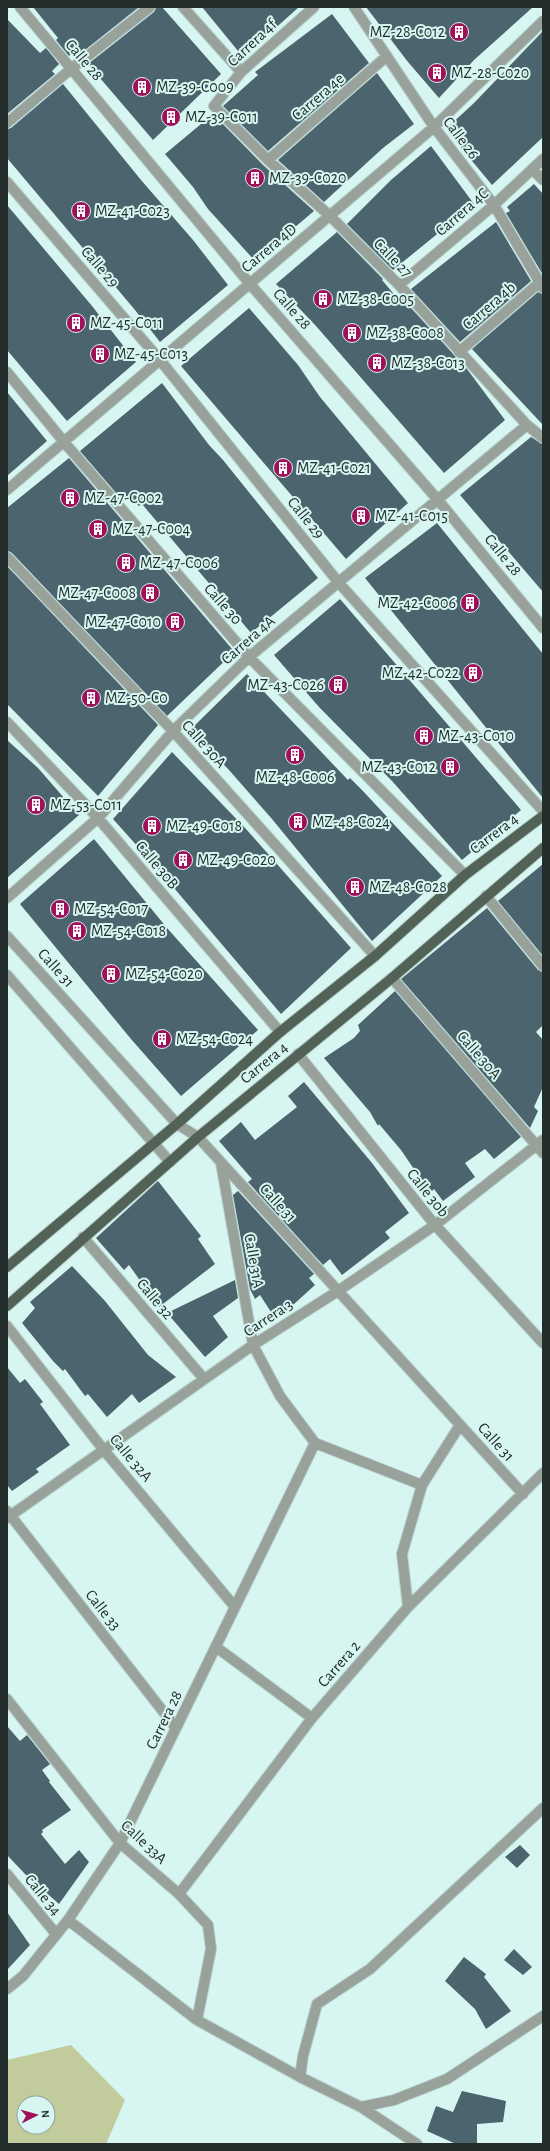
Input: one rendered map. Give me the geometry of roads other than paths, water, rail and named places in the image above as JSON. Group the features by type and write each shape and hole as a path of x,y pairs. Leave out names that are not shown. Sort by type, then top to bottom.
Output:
{"main road":[{"name":"Carrera 4","path":"7,1267 154,1144 280,1032 374,956 465,875 543,816"},
{"name":"Carrera 4","path":"7,1306 83,1237 198,1137 392,978 543,848"}],"street":[{"name":"Calle 28","path":"20,7 250,284 438,500 543,628"},
{"path":"7,123 71,69 150,7"},
{"path":"183,7 241,72"},
{"name":"Carrera 4f","path":"214,106 241,72 314,7"},
{"name":"Calle 26","path":"354,7 434,127 494,205 541,285"},
{"name":"Carrera 4D","path":"7,490 434,127 543,21"},
{"name":"Carrera 4e","path":"268,160 387,56"},
{"name":"Calle 27","path":"214,106 268,160 330,216 399,285 527,425 543,438"},
{"name":"Carrera 4C","path":"399,285 494,205 543,159"},
{"path":"532,169 543,180"},
{"name":"Calle 29","path":"7,182 160,360 339,583 543,811"},
{"name":"Carrera 4b","path":"459,352 541,285"},
{"name":"Calle 30","path":"7,372 64,442 249,657 465,875"},
{"name":"Carrera 4A","path":"7,898 98,818 173,731 249,657 527,425"},
{"name":"Calle 30A","path":"7,557 173,731 374,956"},
{"name":"Calle 30B","path":"7,722 98,818 280,1032"},
{"path":"486,896 543,966"},
{"name":"Calle 31","path":"7,936 177,1124 198,1137 523,1494"},
{"path":"7,975 170,1162"},
{"name":"Calle 30A","path":"392,978 541,1146"},
{"name":"Calle 30b","path":"298,1054 435,1225 543,1344"},
{"name":"Carrera 3","path":"8,1514 254,1345 338,1291 435,1225 541,1146"},
{"name":"Calle 31A","path":"221,1163 254,1345 280,1396 315,1443"},
{"name":"Calle 32","path":"83,1237 204,1380"},
{"name":"Calle 32A","path":"7,1326 103,1449 235,1607"},
{"path":"408,1607 402,1554 422,1486 460,1425"},
{"path":"315,1443 422,1486"},
{"name":"Carrera 28","path":"7,1990 23,1976 68,1920 120,1844 315,1443"},
{"name":"Carrera 2","path":"179,1894 312,1718 408,1607 543,1473"},
{"name":"Calle 33","path":"8,1514 176,1728"},
{"path":"216,1647 312,1718"},
{"name":"Calle 33A","path":"7,1699 120,1844 179,1894 208,1925 211,1949 197,2020"},
{"path":"300,2077 303,2056 317,2004 370,1969 543,1808"},
{"name":"Calle 34","path":"7,1874 56,1934"},
{"path":"68,1920 197,2020 300,2077 361,2107 417,2144"},
{"path":"361,2107 394,2100 447,2079 543,2016"}],"place":[{"name":"MZ-28-C012","path":"459,32"},
{"name":"MZ-28-C020","path":"437,73"},
{"name":"MZ-39-C009","path":"142,87"},
{"name":"MZ-39-C011","path":"171,117"},
{"name":"MZ-39-C020","path":"255,178"},
{"name":"MZ-41-C023","path":"81,211"},
{"name":"MZ-38-C005","path":"323,299"},
{"name":"MZ-45-C011","path":"76,323"},
{"name":"MZ-38-C008","path":"352,333"},
{"name":"MZ-45-C013","path":"100,354"},
{"name":"MZ-38-C013","path":"377,363"},
{"name":"MZ-41-C021","path":"283,468"},
{"name":"MZ-47-C002","path":"70,498"},
{"name":"MZ-41-C015","path":"361,516"},
{"name":"MZ-47-C004","path":"98,529"},
{"name":"MZ-47-C006","path":"126,563"},
{"name":"MZ-47-C008","path":"150,593"},
{"name":"MZ-42-C006","path":"470,603"},
{"name":"MZ-47-C010","path":"175,622"},
{"name":"MZ-42-C022","path":"473,673"},
{"name":"MZ-43-C026","path":"338,685"},
{"name":"MZ-50-C0","path":"91,698"},
{"name":"MZ-43-C010","path":"424,736"},
{"name":"MZ-48-C006","path":"295,755"},
{"name":"MZ-43-C012","path":"450,767"},
{"name":"MZ-53-C011","path":"36,805"},
{"name":"MZ-48-C024","path":"298,822"},
{"name":"MZ-49-C018","path":"152,826"},
{"name":"MZ-49-C020","path":"183,860"},
{"name":"MZ-48-C028","path":"355,887"},
{"name":"MZ-54-C017","path":"60,909"},
{"name":"MZ-54-C018","path":"77,931"},
{"name":"MZ-54-C020","path":"111,974"},
{"name":"MZ-54-C024","path":"162,1039"}]}
